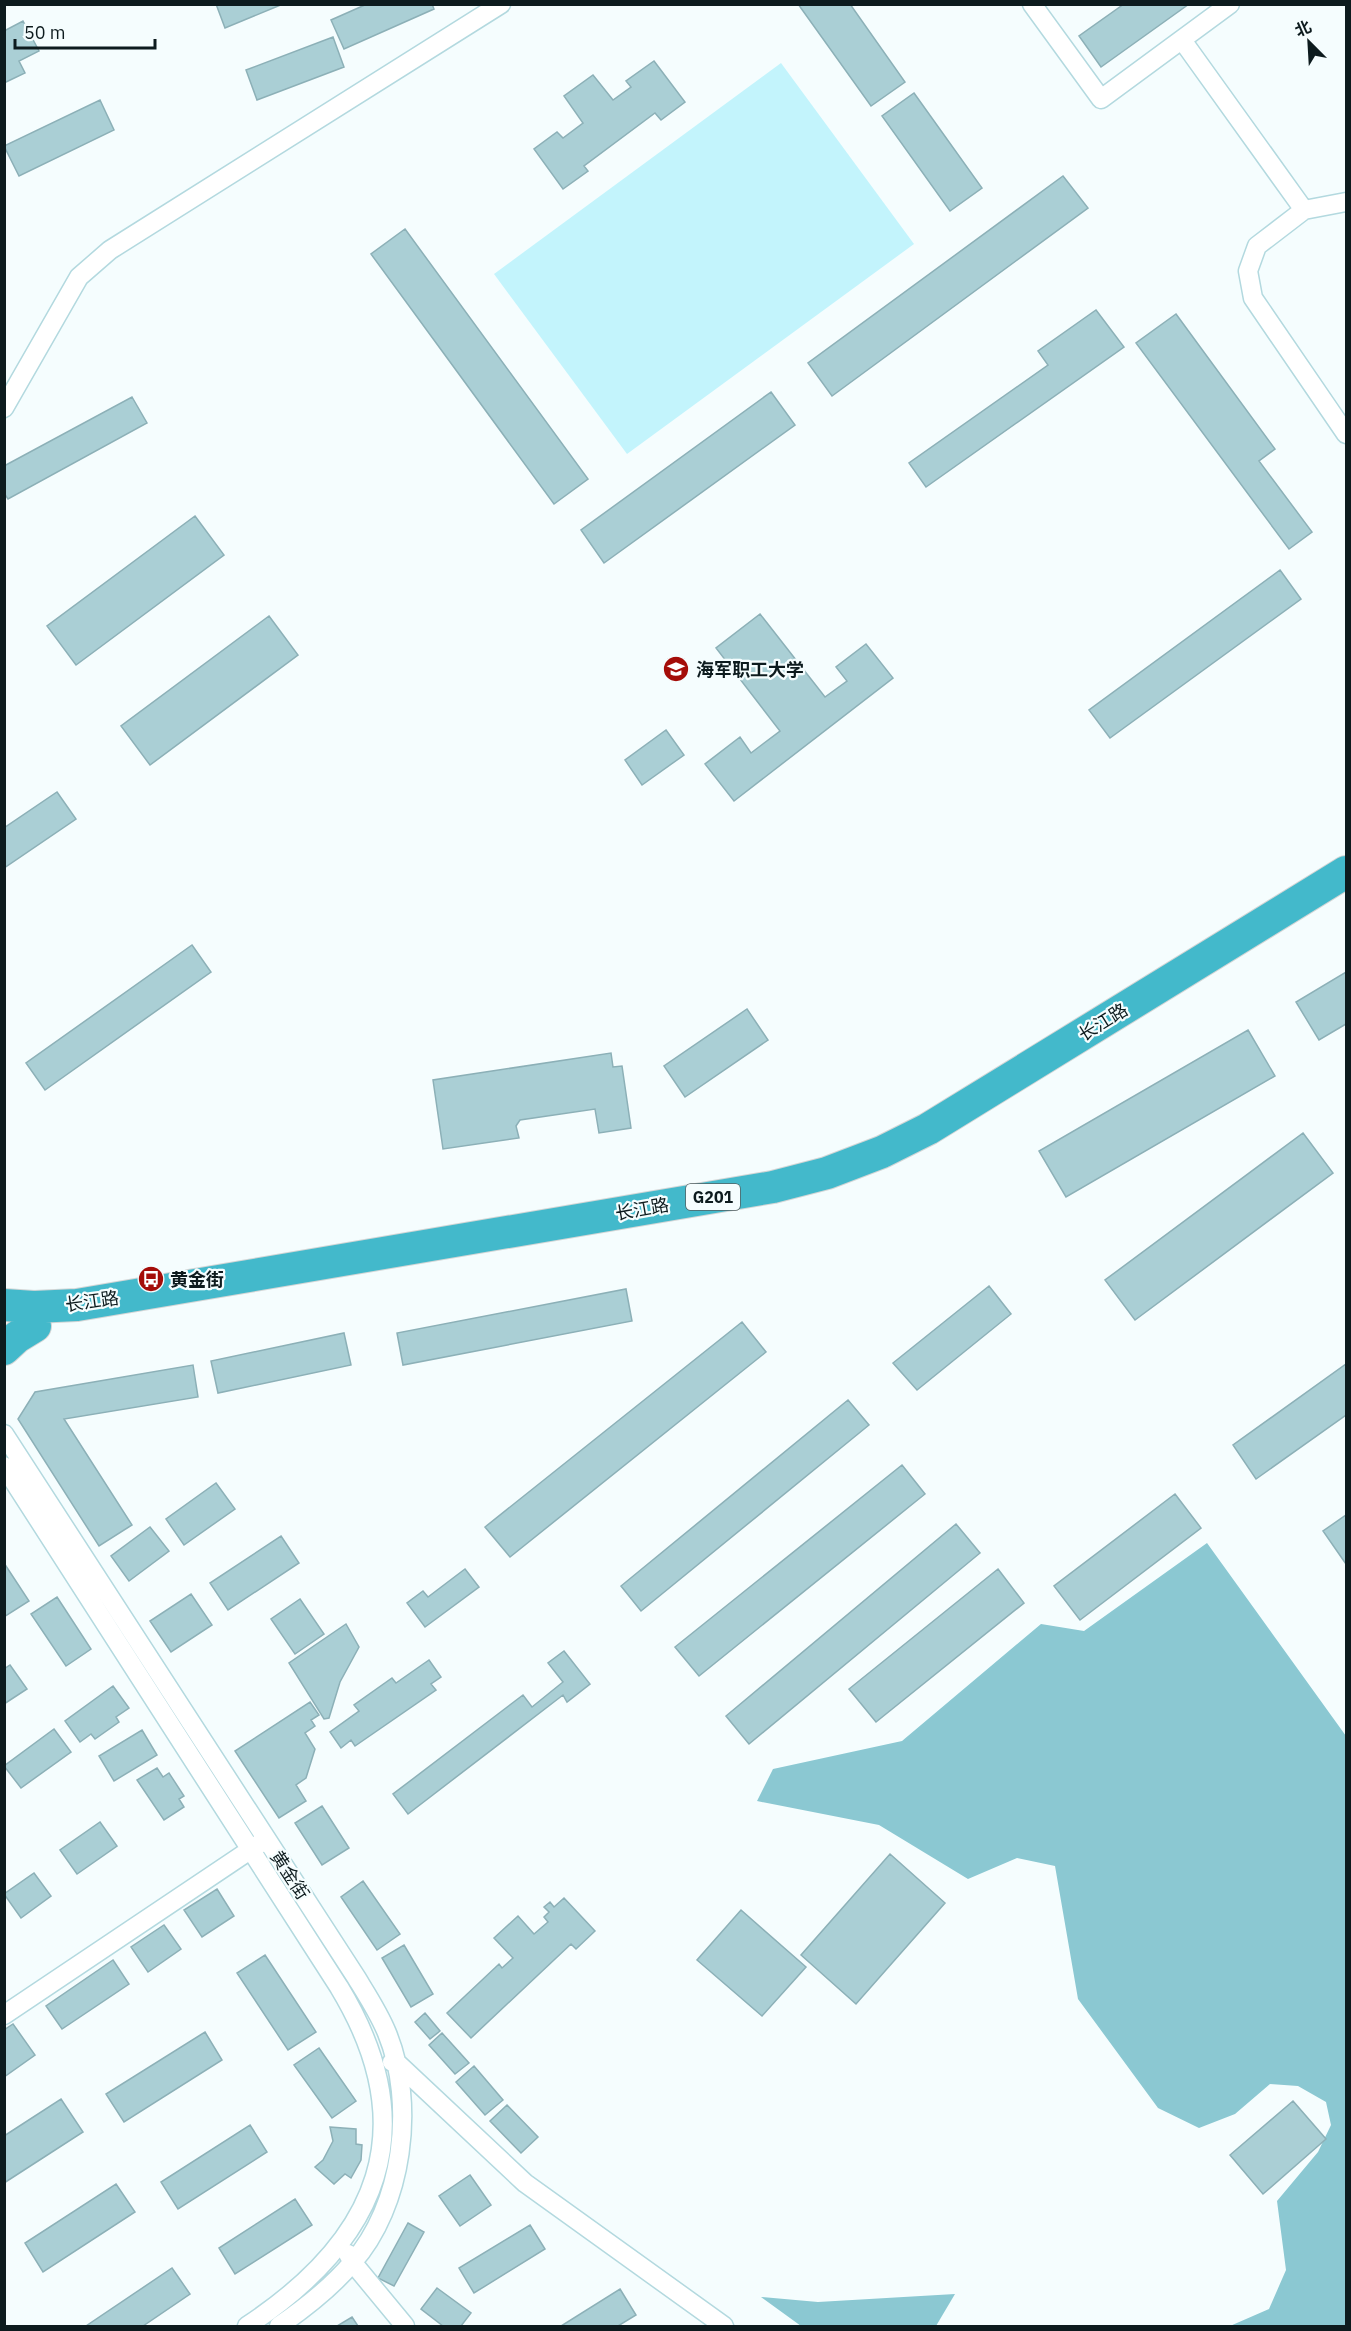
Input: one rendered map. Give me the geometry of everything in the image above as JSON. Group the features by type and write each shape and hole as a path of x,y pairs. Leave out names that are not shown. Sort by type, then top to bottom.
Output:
{"highway":[{"name":"长江路","path":"4,1305 34,1307 77,1305 754,1190 826,1173 882,1152 928,1129 1347,872"},
{"name":"长江路","path":"20,1326 103,1320 780,1206 832,1192 888,1172 939,1146 1347,896"},
{"path":"4,1349 16,1337 20,1326"}],"street":[{"path":"4,408 79,277 110,250 501,4"},
{"path":"1032,4 1101,99 1230,4"},
{"path":"1182,40 1304,210"},
{"path":"1347,202 1304,210 1257,246 1248,271 1252,298 1347,434"},
{"name":"黄金街","path":"4,1434 375,2007 388,2034 396,2062 401,2134 396,2173 387,2206 373,2234 353,2263 326,2289 279,2326"},
{"name":"黄金街","path":"4,1466 356,2014 375,2065 381,2094 383,2130 379,2165 371,2193 356,2222 310,2277 247,2326"},
{"path":"4,2015 267,1839"},
{"path":"375,2065 396,2062 525,2183 724,2326"},
{"path":"342,2241 353,2263 405,2326"}],"shaded area":[{"path":"781,63 914,244 627,454 494,274"},
{"path":"1207,1543 1346,1736 1346,2326 1230,2326 1269,2309 1286,2270 1277,2201 1318,2152 1331,2125 1326,2102 1298,2086 1270,2084 1235,2114 1199,2128 1158,2108 1078,1999 1055,1866 1017,1858 968,1879 879,1825 757,1801 773,1769 902,1741 1041,1624 1084,1631"},
{"path":"955,2294 936,2326 801,2326 761,2297 818,2302"}],"building":[{"path":"216,4 283,4 225,28"},
{"path":"367,4 432,4 434,9 344,49 331,20"},
{"path":"798,4 850,4 905,82 871,106"},
{"path":"1124,4 1189,4 1101,67 1079,36"},
{"path":"23,21 39,51 19,61 25,73 4,83 4,31"},
{"path":"333,37 344,67 257,100 246,70"},
{"path":"654,61 685,102 661,120 655,113 584,166 588,171 563,189 534,149 557,132 563,138 583,123 564,96 593,75 613,100 631,87 626,81"},
{"path":"914,93 982,188 950,211 882,116"},
{"path":"100,100 114,130 19,176 4,146"},
{"path":"1063,176 1088,208 832,396 808,363"},
{"path":"405,229 588,479 554,504 371,254"},
{"path":"1096,310 1124,347 926,487 909,463 1048,365 1038,351"},
{"path":"1176,314 1275,449 1259,461 1312,532 1289,549 1136,343"},
{"path":"771,392 795,425 604,563 581,530"},
{"path":"132,397 147,423 8,499 4,493 4,466"},
{"path":"195,516 224,555 76,665 47,626"},
{"path":"1280,570 1301,599 1110,738 1089,710"},
{"path":"760,614 825,697 847,681 836,667 866,644 893,678 734,801 705,764 740,737 751,753 780,731 716,648"},
{"path":"269,616 298,655 150,765 121,726"},
{"path":"666,730 684,755 642,785 625,760"},
{"path":"57,792 76,819 4,868 4,828"},
{"path":"192,945 211,972 45,1090 26,1063"},
{"path":"1346,972 1346,1024 1319,1040 1296,1002"},
{"path":"747,1009 768,1040 685,1097 664,1066"},
{"path":"1248,1030 1275,1076 1066,1197 1039,1151"},
{"path":"611,1053 613,1067 622,1066 631,1128 599,1133 595,1109 520,1120 516,1126 519,1138 443,1149 433,1080"},
{"path":"1303,1133 1333,1173 1135,1320 1105,1280"},
{"path":"989,1286 1011,1314 917,1390 893,1363"},
{"path":"626,1289 632,1321 403,1365 397,1333"},
{"path":"742,1322 766,1352 510,1557 485,1527"},
{"path":"344,1333 351,1365 218,1393 211,1361"},
{"path":"1346,1364 1346,1415 1256,1479 1233,1445"},
{"path":"193,1365 198,1397 64,1419 132,1525 99,1546 18,1419 35,1392"},
{"path":"848,1400 869,1425 641,1611 621,1586"},
{"path":"902,1465 925,1494 699,1676 675,1647"},
{"path":"216,1483 235,1509 184,1545 166,1519"},
{"path":"1175,1494 1201,1528 1080,1620 1054,1586"},
{"path":"1346,1515 1346,1564 1323,1531"},
{"path":"956,1524 980,1553 749,1744 726,1716"},
{"path":"150,1527 169,1551 129,1581 111,1556"},
{"path":"281,1536 299,1563 228,1610 210,1583"},
{"path":"4,1563 29,1601 4,1617"},
{"path":"465,1569 479,1587 425,1627 407,1603 423,1591 428,1597"},
{"path":"998,1569 1024,1603 876,1722 849,1689"},
{"path":"191,1594 212,1625 171,1652 150,1621"},
{"path":"57,1597 91,1649 66,1666 31,1614"},
{"path":"300,1599 324,1634 295,1654 271,1619"},
{"path":"346,1624 359,1647 340,1682 329,1718 324,1719 289,1663"},
{"path":"564,1651 590,1684 567,1702 563,1695 408,1814 393,1794 523,1695 532,1707 563,1682 548,1663"},
{"path":"429,1660 441,1677 431,1684 436,1690 355,1746 351,1740 341,1748 330,1732 359,1711 354,1705 392,1678 396,1683"},
{"path":"10,1665 27,1689 4,1704 4,1669"},
{"path":"113,1686 129,1708 116,1717 119,1722 95,1739 91,1734 80,1742 65,1721"},
{"path":"310,1702 319,1715 311,1720 315,1726 305,1733 315,1749 306,1778 296,1785 306,1801 279,1818 235,1751"},
{"path":"54,1729 71,1752 21,1788 4,1766"},
{"path":"142,1730 157,1755 114,1781 99,1756"},
{"path":"157,1768 163,1777 169,1773 184,1796 179,1799 184,1807 164,1820 137,1780"},
{"path":"322,1806 349,1848 322,1865 295,1823"},
{"path":"100,1822 117,1846 77,1874 60,1850"},
{"path":"890,1854 945,1903 856,2004 801,1955"},
{"path":"34,1873 51,1896 21,1918 4,1894"},
{"path":"363,1881 400,1934 377,1950 341,1897"},
{"path":"217,1889 234,1916 202,1937 184,1910"},
{"path":"564,1898 595,1931 576,1949 571,1944 471,2038 447,2013 499,1964 502,1968 513,1958 494,1938 518,1916 534,1934 548,1922 544,1917 549,1912 544,1907 550,1902 554,1907"},
{"path":"741,1910 806,1967 762,2016 697,1960"},
{"path":"164,1925 181,1949 148,1972 131,1947"},
{"path":"404,1945 433,1994 411,2007 382,1958"},
{"path":"265,1955 316,2032 288,2050 237,1973"},
{"path":"113,1960 129,1984 62,2029 46,2006"},
{"path":"425,2013 440,2031 430,2039 415,2022"},
{"path":"13,2024 35,2055 4,2077 4,2030"},
{"path":"205,2032 222,2060 124,2122 106,2094"},
{"path":"442,2033 469,2063 455,2074 429,2045"},
{"path":"319,2048 356,2101 332,2118 294,2065"},
{"path":"474,2066 503,2100 485,2115 456,2082"},
{"path":"61,2099 83,2132 4,2183 4,2136"},
{"path":"1293,2101 1326,2139 1263,2194 1230,2155"},
{"path":"507,2105 538,2137 521,2153 490,2121"},
{"path":"250,2125 267,2152 178,2209 161,2182"},
{"path":"330,2127 356,2129 356,2144 362,2145 361,2160 351,2178 345,2174 334,2184 315,2167 323,2160 333,2141"},
{"path":"470,2175 491,2205 460,2226 439,2196"},
{"path":"116,2184 135,2212 43,2272 25,2243"},
{"path":"295,2199 312,2225 235,2274 219,2248"},
{"path":"408,2223 424,2232 394,2286 378,2278"},
{"path":"530,2225 545,2249 474,2293 459,2268"},
{"path":"172,2268 190,2294 143,2326 86,2326"},
{"path":"437,2288 471,2313 461,2326 443,2326 421,2309"},
{"path":"620,2289 636,2315 618,2326 561,2326"},
{"path":"352,2317 358,2326 337,2326"}],"place":[{"name":"海军职工大学","path":"676,669"},
{"name":"黄金街","path":"151,1279"}]}
